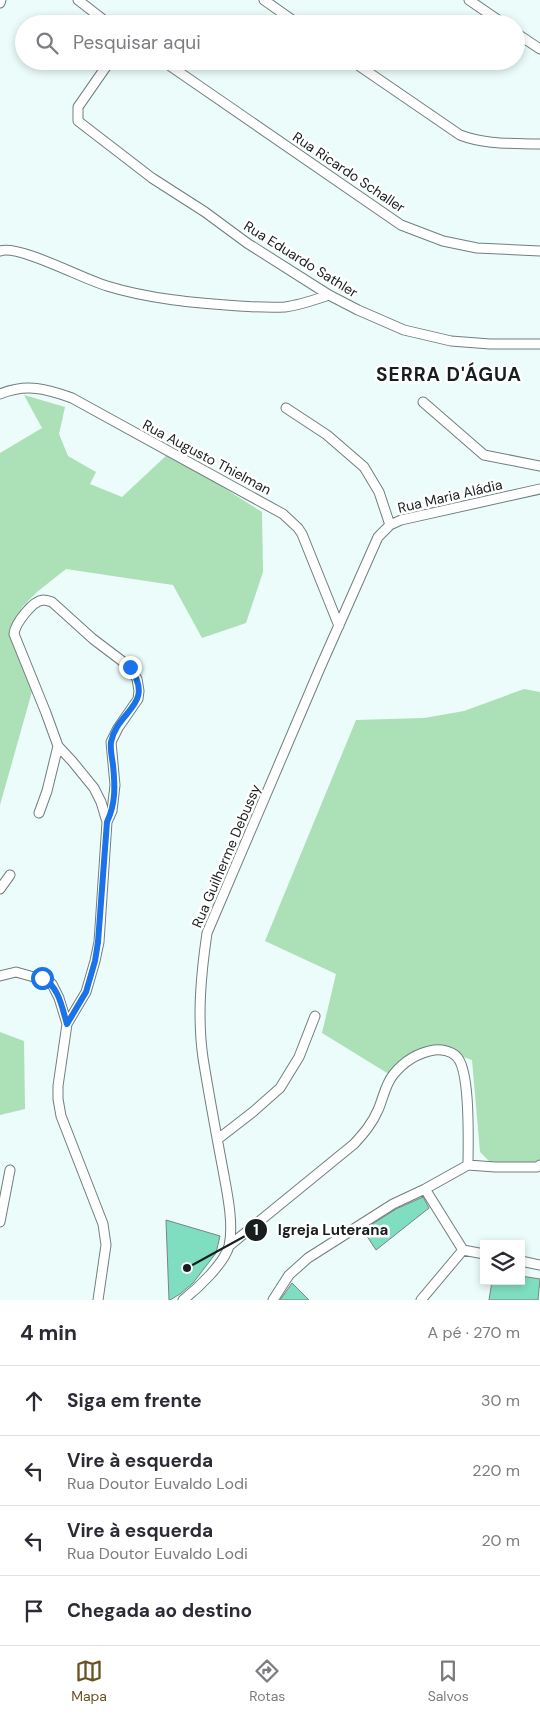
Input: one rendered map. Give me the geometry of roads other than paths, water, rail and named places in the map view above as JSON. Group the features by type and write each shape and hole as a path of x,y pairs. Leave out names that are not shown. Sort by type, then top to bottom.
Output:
{"street":[{"path":"78,0 97,15"},
{"path":"264,0 285,15"},
{"path":"469,0 491,15"},
{"path":"525,39 540,49"},
{"name":"Rua Eduardo Sathler","path":"104,70 78,107 78,121 152,178 206,212 255,248 329,295 404,330 451,341 490,344 540,344"},
{"name":"Rua Ricardo Schaller","path":"176,70 401,225 443,241 477,248 540,251"},
{"path":"365,70 460,135 475,141 540,144"},
{"path":"0,251 5,249 21,252 106,286 184,301 284,307 311,302 329,295"},
{"name":"Rua Augusto Thielman","path":"0,394 21,388 33,388 49,390 72,398 283,514 302,534 339,626"},
{"path":"423,402 484,455 540,466"},
{"path":"286,408 328,435 364,467 379,492 390,525"},
{"name":"Rua Maria Aládia","path":"339,626 378,537 390,525 401,520 540,489"},
{"path":"98,1300 106,1245 103,1224 62,1116 58,1099 67,1024 86,992 95,961 98,942 107,822 112,811 115,785 111,742 118,728 138,699 139,692 137,679 130,667 93,639 52,602 40,601 32,606 24,615 16,626 14,634 58,746 94,788 101,802 107,822"},
{"name":"Rua Guilherme Debussy","path":"229,1246 229,1205 203,1056 200,993 207,933 339,626"},
{"path":"39,813 58,746"},
{"path":"0,889 10,875"},
{"path":"0,976 16,972 48,981 52,984 59,998 67,1024"},
{"path":"218,1139 280,1088 299,1057 315,1016"},
{"path":"183,1300 208,1276 229,1246 354,1144 370,1127 392,1076 413,1056 440,1049 456,1055 462,1064 468,1124 468,1165"},
{"path":"273,1300 289,1275 308,1258 393,1204 468,1165 537,1167 540,1165"},
{"path":"0,1222 10,1170"},
{"path":"425,1189 463,1250 480,1253"},
{"path":"421,1300 463,1250"},
{"path":"525,1262 540,1264"}],"place":[{"name":"Igreja Luterana","path":"187,1268"}],"district":[{"name":"SERRA D'ÁGUA","path":"449,374"}]}
